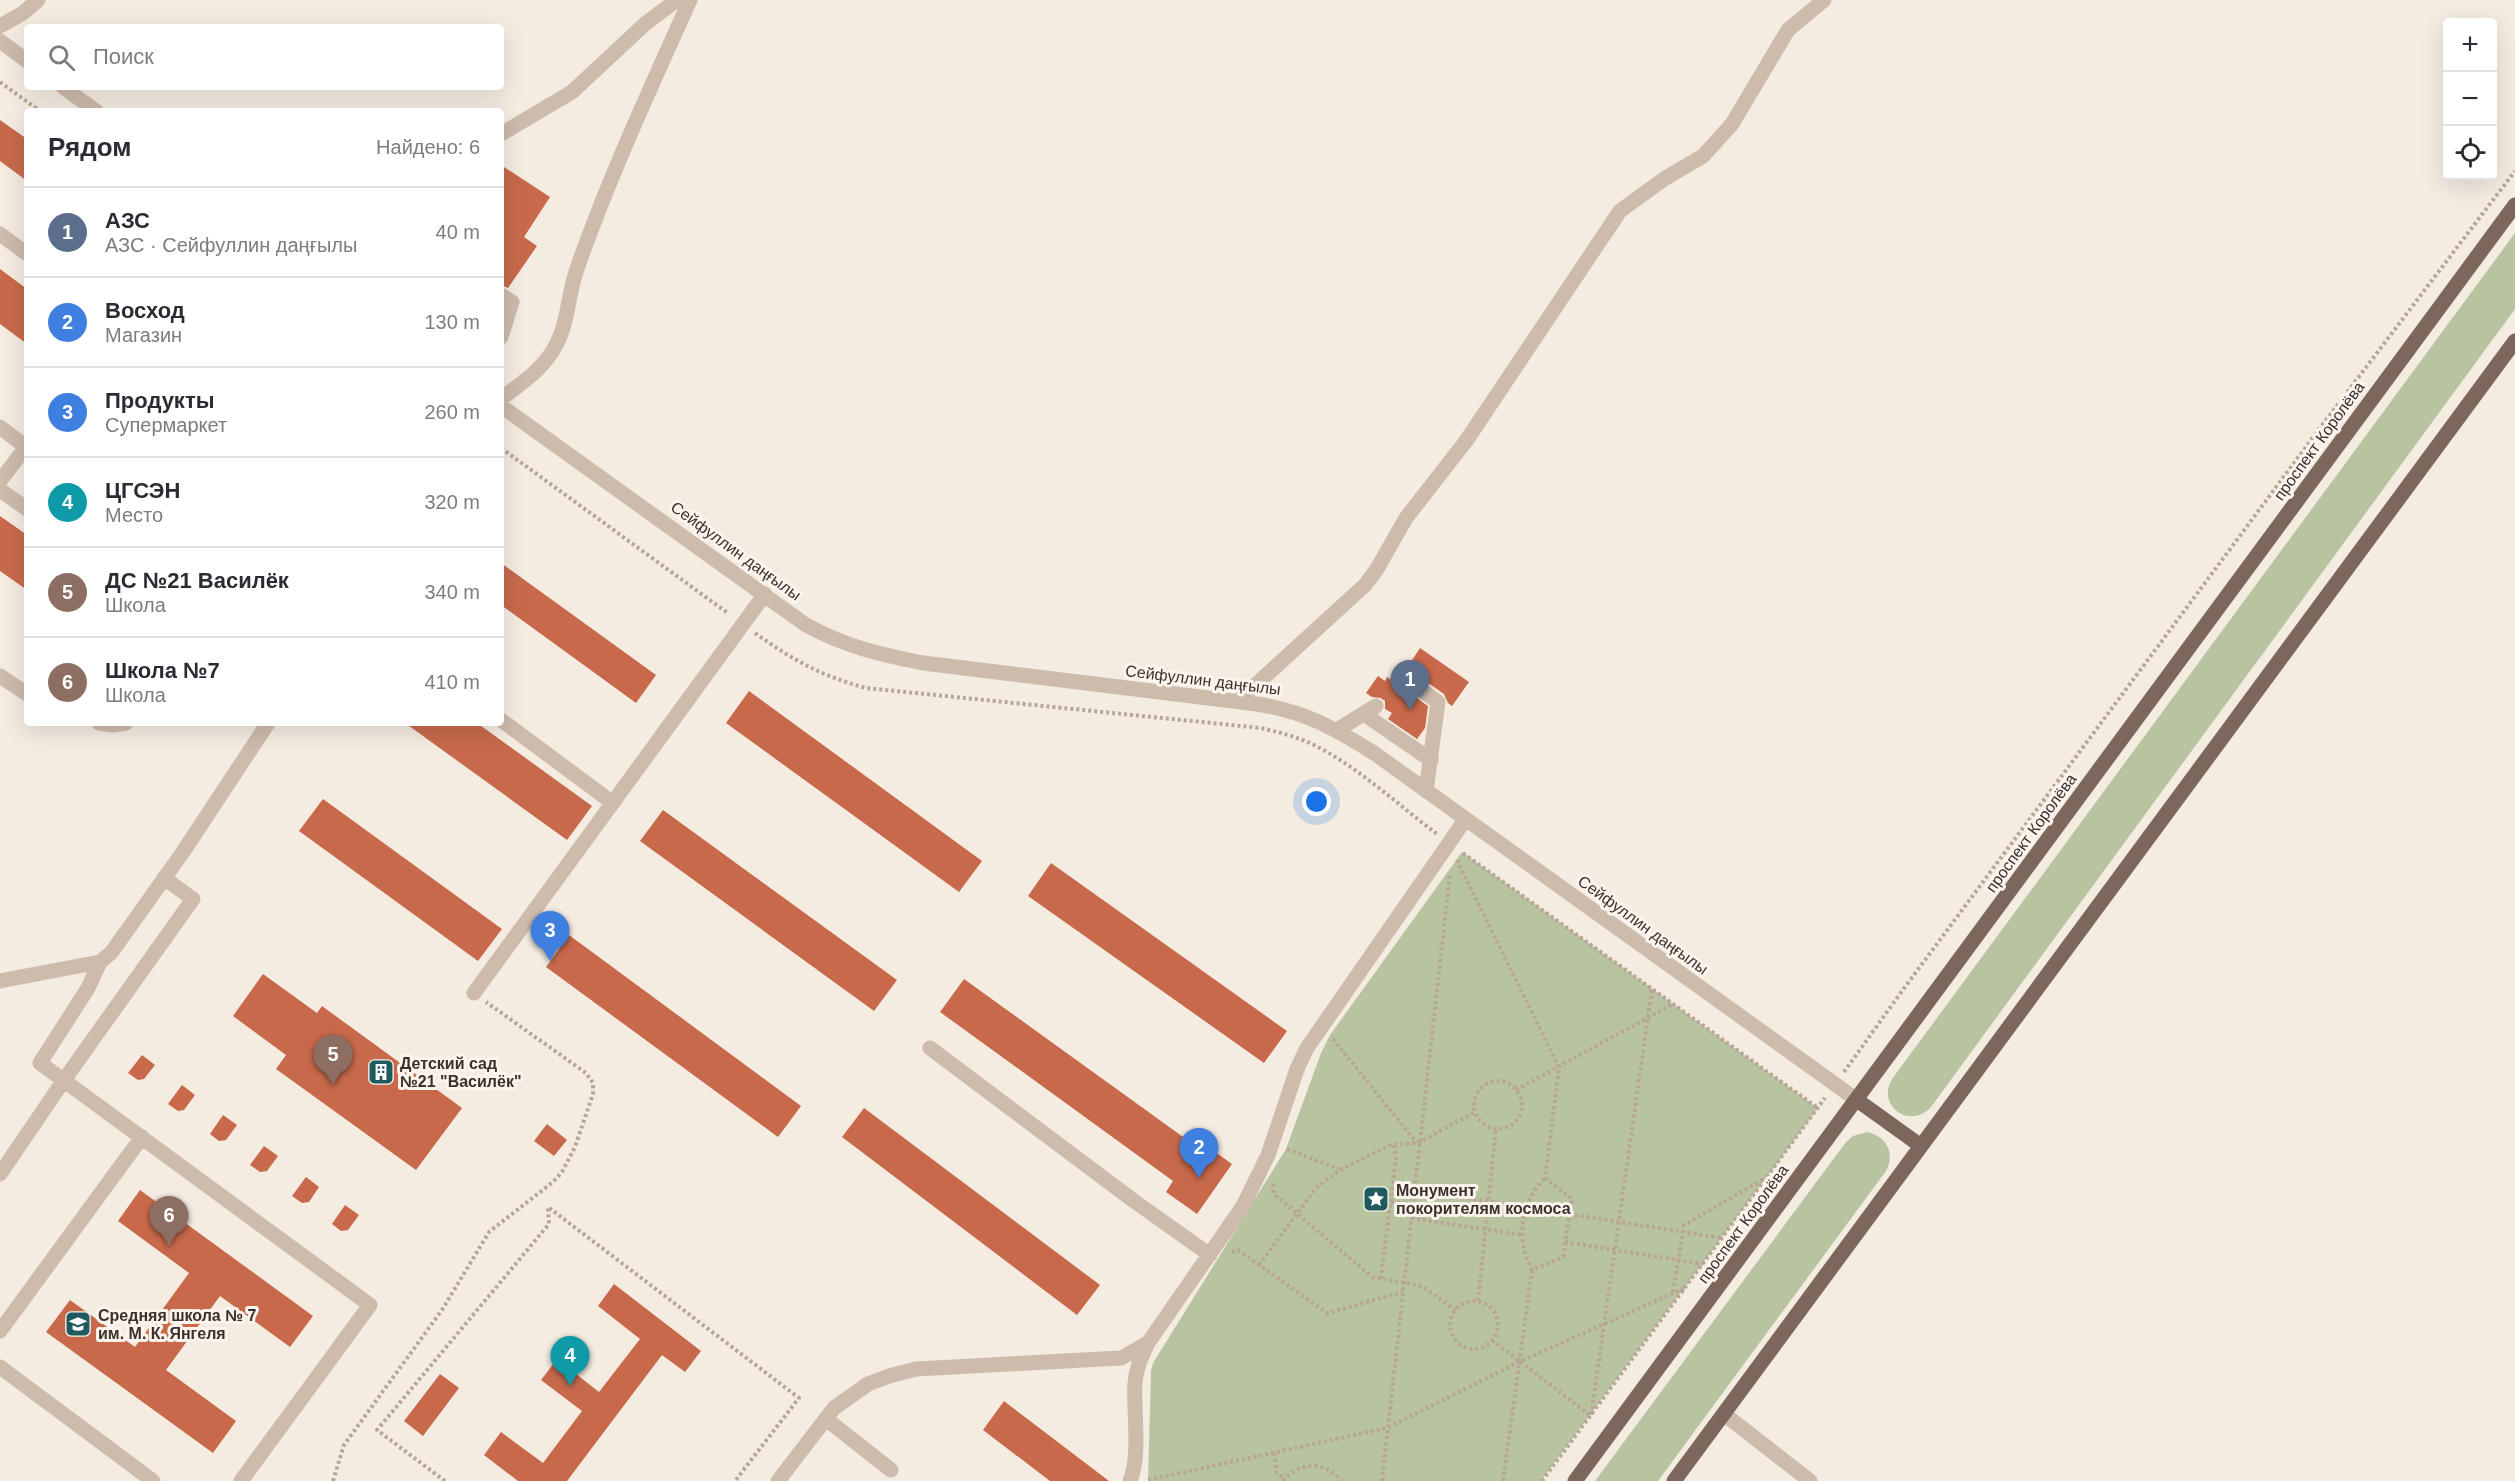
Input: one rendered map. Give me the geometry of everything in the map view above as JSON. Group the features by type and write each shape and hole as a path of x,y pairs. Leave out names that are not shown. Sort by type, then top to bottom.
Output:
{"main road":[{"name":"проспект Королёва","path":"1575,1481 2515,205"},
{"path":"1674,1481 2515,341"},
{"path":"1857,1100 1921,1146"}],"street":[{"path":"0,26 24,14 38,0"},
{"path":"504,132 572,92 646,23 677,0"},
{"path":"504,397 538,371 556,345 564,324 577,268 649,91 690,0"},
{"path":"1238,701 1365,585 1377,569 1406,518 1466,441 1620,211 1664,179 1703,156 1732,124 1788,30 1824,0"},
{"path":"0,41 24,59"},
{"path":"67,90 92,108"},
{"path":"0,234 24,252"},
{"path":"504,297 512,302 504,327"},
{"name":"Сейфуллин даңғылы","path":"504,408 806,625 837,642 874,654 923,663 1238,701 1289,709 1314,718 1374,753 1857,1100"},
{"path":"0,428 24,446"},
{"path":"0,481 24,450"},
{"path":"0,490 24,507"},
{"path":"474,993 765,594"},
{"path":"0,676 24,692"},
{"path":"1402,676 1438,702 1426,791"},
{"path":"1336,730 1370,710 1431,760"},
{"path":"504,722 613,803"},
{"path":"241,1481 370,1305 40,1063 88,988 100,962 111,953 164,878 266,726"},
{"path":"1130,1481 1134,1458 1135,1381 1139,1363 1148,1343 1244,1206 1256,1183 1297,1069 1307,1048 1465,820"},
{"path":"0,1174 193,899 164,878"},
{"path":"0,981 100,962"},
{"path":"930,1048 1210,1255"},
{"path":"0,1331 142,1137"},
{"path":"778,1481 826,1419 847,1397 868,1384 907,1371 1121,1358 1148,1343"},
{"path":"0,1367 153,1481"},
{"path":"1724,1414 1810,1481"},
{"path":"826,1419 891,1470"}],"path":[{"path":"0,82 36,108"},
{"path":"1542,1481 1973,895 2515,171"},
{"path":"504,450 782,652 821,675 867,688 1261,728 1310,743 1346,765 1461,852 1818,1108"},
{"path":"1444,878 1461,852"},
{"path":"1456,859 1559,1068 1545,1178 1533,1192 1526,1207 1522,1235 1524,1252 1532,1270 1503,1481"},
{"path":"1382,1481 1450,868"},
{"path":"1591,1416 1652,989"},
{"path":"333,1481 344,1445 442,1310 489,1232 553,1182 562,1172 575,1147 593,1094 593,1083 586,1073 474,993"},
{"path":"1516,1090 1674,1004"},
{"path":"1326,1044 1330,1035 1418,1143"},
{"path":"1495,1081 1504,1082 1516,1090 1521,1102 1519,1115 1509,1125 1496,1128 1483,1123 1475,1112 1474,1103 1477,1094 1486,1084 1495,1081"},
{"path":"1259,1265 1316,1188 1340,1170 1393,1144 1418,1143 1475,1112"},
{"path":"1478,1301 1496,1128"},
{"path":"1283,1158 1290,1138"},
{"path":"1381,1279 1396,1156 1393,1144"},
{"path":"1286,1149 1340,1170"},
{"path":"1276,1177 1272,1186 1274,1194 1372,1277 1422,1286 1455,1310"},
{"path":"1673,1293 1684,1225 1767,1177"},
{"path":"1532,1270 1563,1257 1572,1199 1545,1178"},
{"path":"1414,1190 1526,1207"},
{"path":"1391,1202 1413,1204"},
{"path":"445,1481 377,1430 549,1224 548,1207 799,1398 735,1481"},
{"path":"1569,1214 1722,1238"},
{"path":"1411,1218 1522,1235"},
{"path":"1565,1242 1703,1264"},
{"path":"1230,1252 1238,1250 1327,1314 1403,1292"},
{"path":"1149,1469 1148,1480 1388,1428 1519,1362 1686,1287"},
{"path":"1478,1301 1486,1304 1496,1315 1497,1328 1492,1340 1480,1348 1462,1345 1451,1330 1455,1310 1464,1303 1478,1301"},
{"path":"1492,1340 1591,1416"},
{"path":"1274,1453 1277,1473 1284,1480 1299,1468 1313,1465 1326,1468 1342,1481"}],"green space":[{"path":"2515,233 2515,309 1931,1107 1923,1114 1914,1116 1898,1112 1888,1098 1888,1089 1892,1079"},
{"path":"1462,852 1818,1108 1541,1481 1148,1481 1153,1363 1286,1149 1321,1053 1330,1035"},
{"path":"1867,1132 1879,1137 1887,1146 1890,1158 1886,1171 1658,1481 1595,1481 1846,1142 1853,1136"}],"building":[{"path":"0,120 24,137 24,179 0,161"},
{"path":"504,167 550,197 524,237 537,246 508,288 504,286"},
{"path":"0,269 24,287 24,342 0,324"},
{"path":"0,516 24,533 24,588 0,571"},
{"path":"504,565 656,675 636,703 504,607"},
{"path":"1420,648 1469,682 1452,706 1444,694 1407,668"},
{"path":"1378,676 1385,681 1387,677 1428,706 1425,728 1417,739 1388,719 1392,713 1385,709 1385,701 1366,693"},
{"path":"749,691 982,861 959,892 726,723"},
{"path":"409,726 481,726 592,806 567,840"},
{"path":"323,799 502,929 478,961 299,831"},
{"path":"663,810 897,980 874,1011 640,841"},
{"path":"1051,863 1287,1031 1264,1063 1028,896"},
{"path":"569,935 801,1106 778,1137 546,967"},
{"name":"Детский сад №21 \"Василёк\"","path":"263,974 317,1013 322,1006 462,1108 416,1170 276,1069 286,1055 233,1016"},
{"path":"964,979 1197,1147 1201,1142 1232,1164 1197,1214 1166,1192 1173,1181 940,1012"},
{"path":"142,1055 155,1065 144,1079 138,1080 128,1073"},
{"path":"182,1085 195,1095 184,1110 178,1111 168,1104"},
{"path":"864,1108 1100,1285 1077,1315 842,1137"},
{"path":"223,1115 237,1125 226,1140 219,1141 210,1134"},
{"path":"547,1124 567,1140 554,1156 534,1141"},
{"path":"264,1146 278,1156 267,1171 260,1172 250,1165"},
{"path":"306,1177 319,1187 309,1202 302,1203 292,1196"},
{"name":"Средняя школа № 7 им. М. К. Янгеля","path":"140,1190 313,1316 290,1347 220,1296 166,1370 236,1421 213,1453 46,1332 70,1300 135,1347 189,1273 118,1221"},
{"path":"345,1205 359,1215 348,1230 341,1231 332,1224"},
{"path":"614,1284 701,1351 685,1372 662,1355 567,1481 518,1481 484,1455 501,1432 543,1463 582,1411 541,1380 557,1359 599,1392 640,1339 598,1306"},
{"path":"440,1374 459,1388 423,1436 404,1421"},
{"path":"1004,1401 1109,1481 1050,1481 983,1430"}],"place":[{"name":"АЗС","path":"1410,710"},
{"name":"Продукты","path":"550,961"},
{"name":"Детский сад №21 \"Василёк\"","path":"381,1072"},
{"name":"ДС №21 Василёк","path":"333,1085"},
{"name":"Восход","path":"1199,1178"},
{"name":"Монумент покорителям космоса","path":"1376,1199"},
{"name":"Школа №7","path":"169,1246"},
{"name":"Средняя школа № 7 им. М. К. Янгеля","path":"78,1324"},
{"name":"ЦГСЭН","path":"570,1386"}]}
